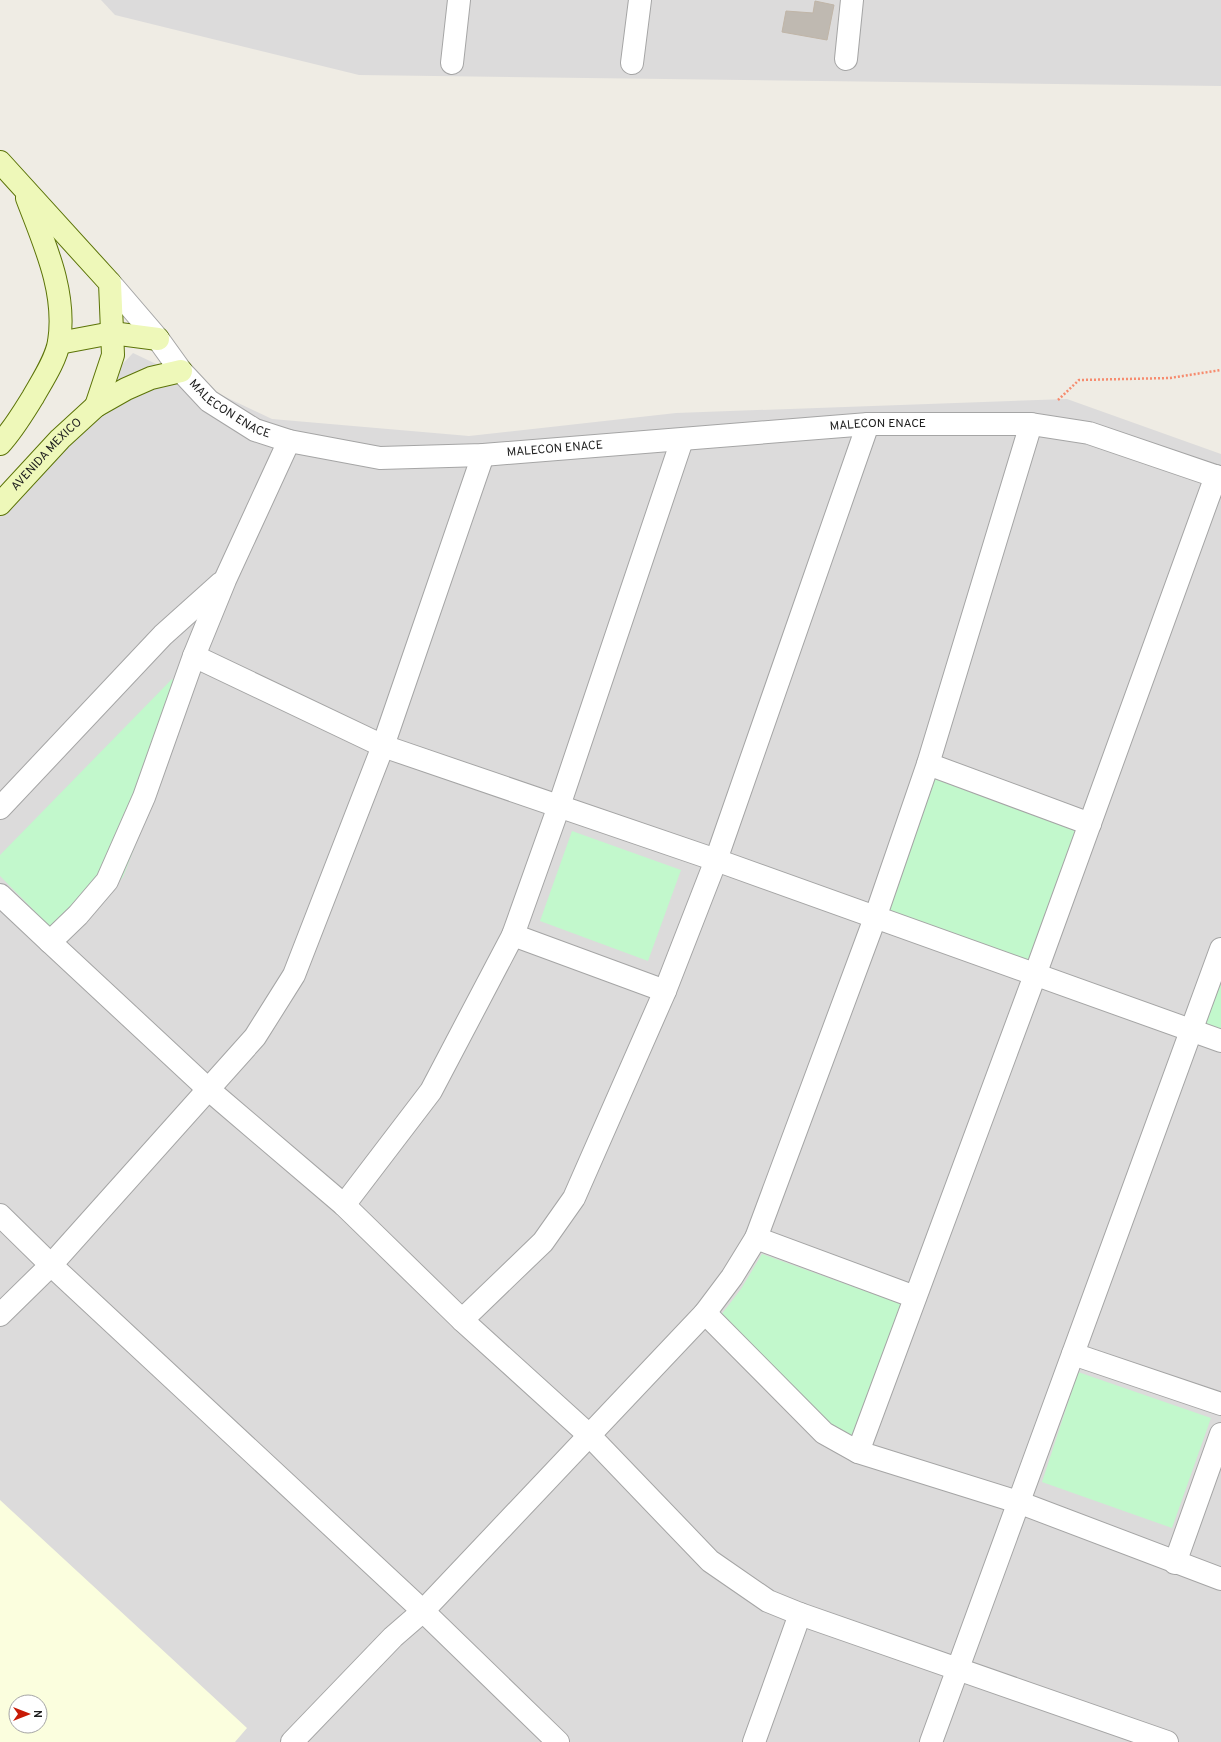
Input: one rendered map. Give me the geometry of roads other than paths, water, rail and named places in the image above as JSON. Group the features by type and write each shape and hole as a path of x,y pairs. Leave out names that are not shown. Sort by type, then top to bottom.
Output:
{"main road":[{"name":"MALECON ENACE","path":"0,162 23,185 110,283"},
{"path":"0,444 12,431 46,374 59,343 60,311 53,268 23,185"},
{"path":"96,406 113,355 110,283"},
{"path":"59,343 112,333 158,339"},
{"name":"AVENIDA MEXICO","path":"0,504 60,439 96,406 126,388 151,378 181,371"}],"street":[{"path":"452,63 459,0"},
{"path":"632,63 640,0"},
{"path":"846,59 852,0"},
{"name":"MALECON ENACE","path":"110,283 158,339 181,371 209,401 255,430 289,441 380,458 483,455 868,424 1031,424 1089,433 1219,477"},
{"path":"462,1320 543,1242 574,1198 665,992 716,860 868,424"},
{"path":"292,1742 393,1637 423,1611 705,1313 732,1277 756,1238 875,918 928,764 1031,424"},
{"path":"344,1204 431,1091 513,935 559,806 682,440"},
{"path":"50,942 78,916 107,881 144,797 194,656 225,580 289,441"},
{"path":"0,1315 51,1265 255,1037 294,975 383,746 483,455"},
{"path":"858,1452 1219,477"},
{"path":"0,808 163,635 225,580"},
{"path":"194,656 383,746 716,860 1221,1041"},
{"path":"928,764 1090,824"},
{"path":"0,895 208,1089 344,1204 462,1320 590,1436 710,1561 768,1601 800,1614 958,1670 1114,1734 1167,1742"},
{"path":"513,935 665,992"},
{"path":"931,1742 1221,949"},
{"path":"0,1215 51,1265 423,1611 552,1740"},
{"path":"756,1238 915,1297"},
{"path":"705,1313 824,1433 858,1452 1018,1502 1175,1563 1221,1579"},
{"path":"1073,1354 1221,1404"},
{"path":"1175,1563 1221,1434"},
{"path":"754,1742 800,1614"}]}
